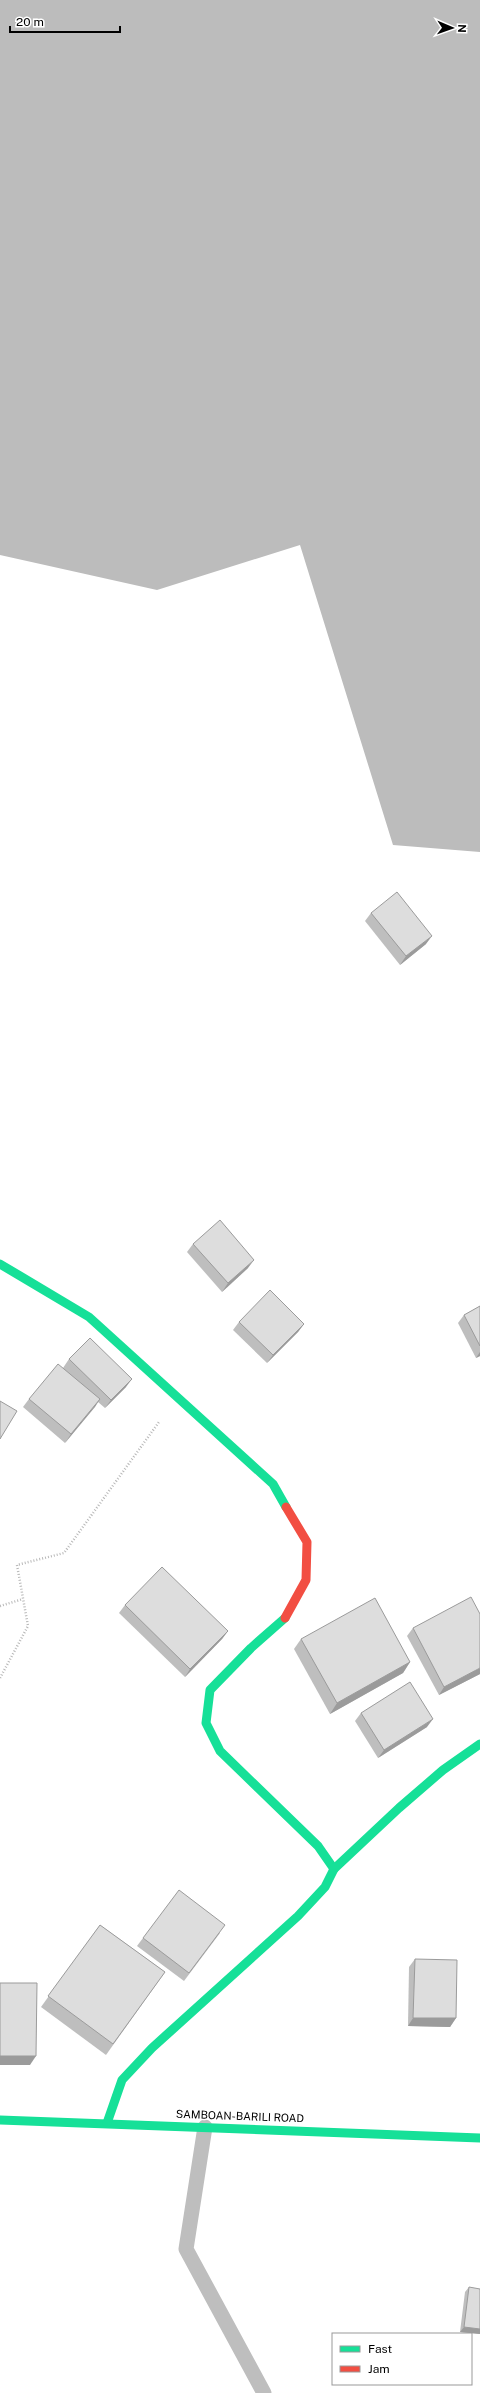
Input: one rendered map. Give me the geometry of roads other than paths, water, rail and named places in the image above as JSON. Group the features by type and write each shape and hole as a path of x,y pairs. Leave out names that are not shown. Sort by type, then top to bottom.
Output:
{"main road":[{"path":"0,1264 89,1317 273,1484 307,1542 306,1580 286,1617 251,1648 210,1690 206,1723 220,1751 318,1846 334,1869"},
{"path":"107,2123 122,2080 152,2048 298,1916 325,1886 334,1869 410,1798 443,1770 480,1744"},
{"name":"SAMBOAN-BARILI ROAD","path":"0,2120 480,2138"}],"lane":[{"path":"205,2127 186,2249 264,2393"}]}
